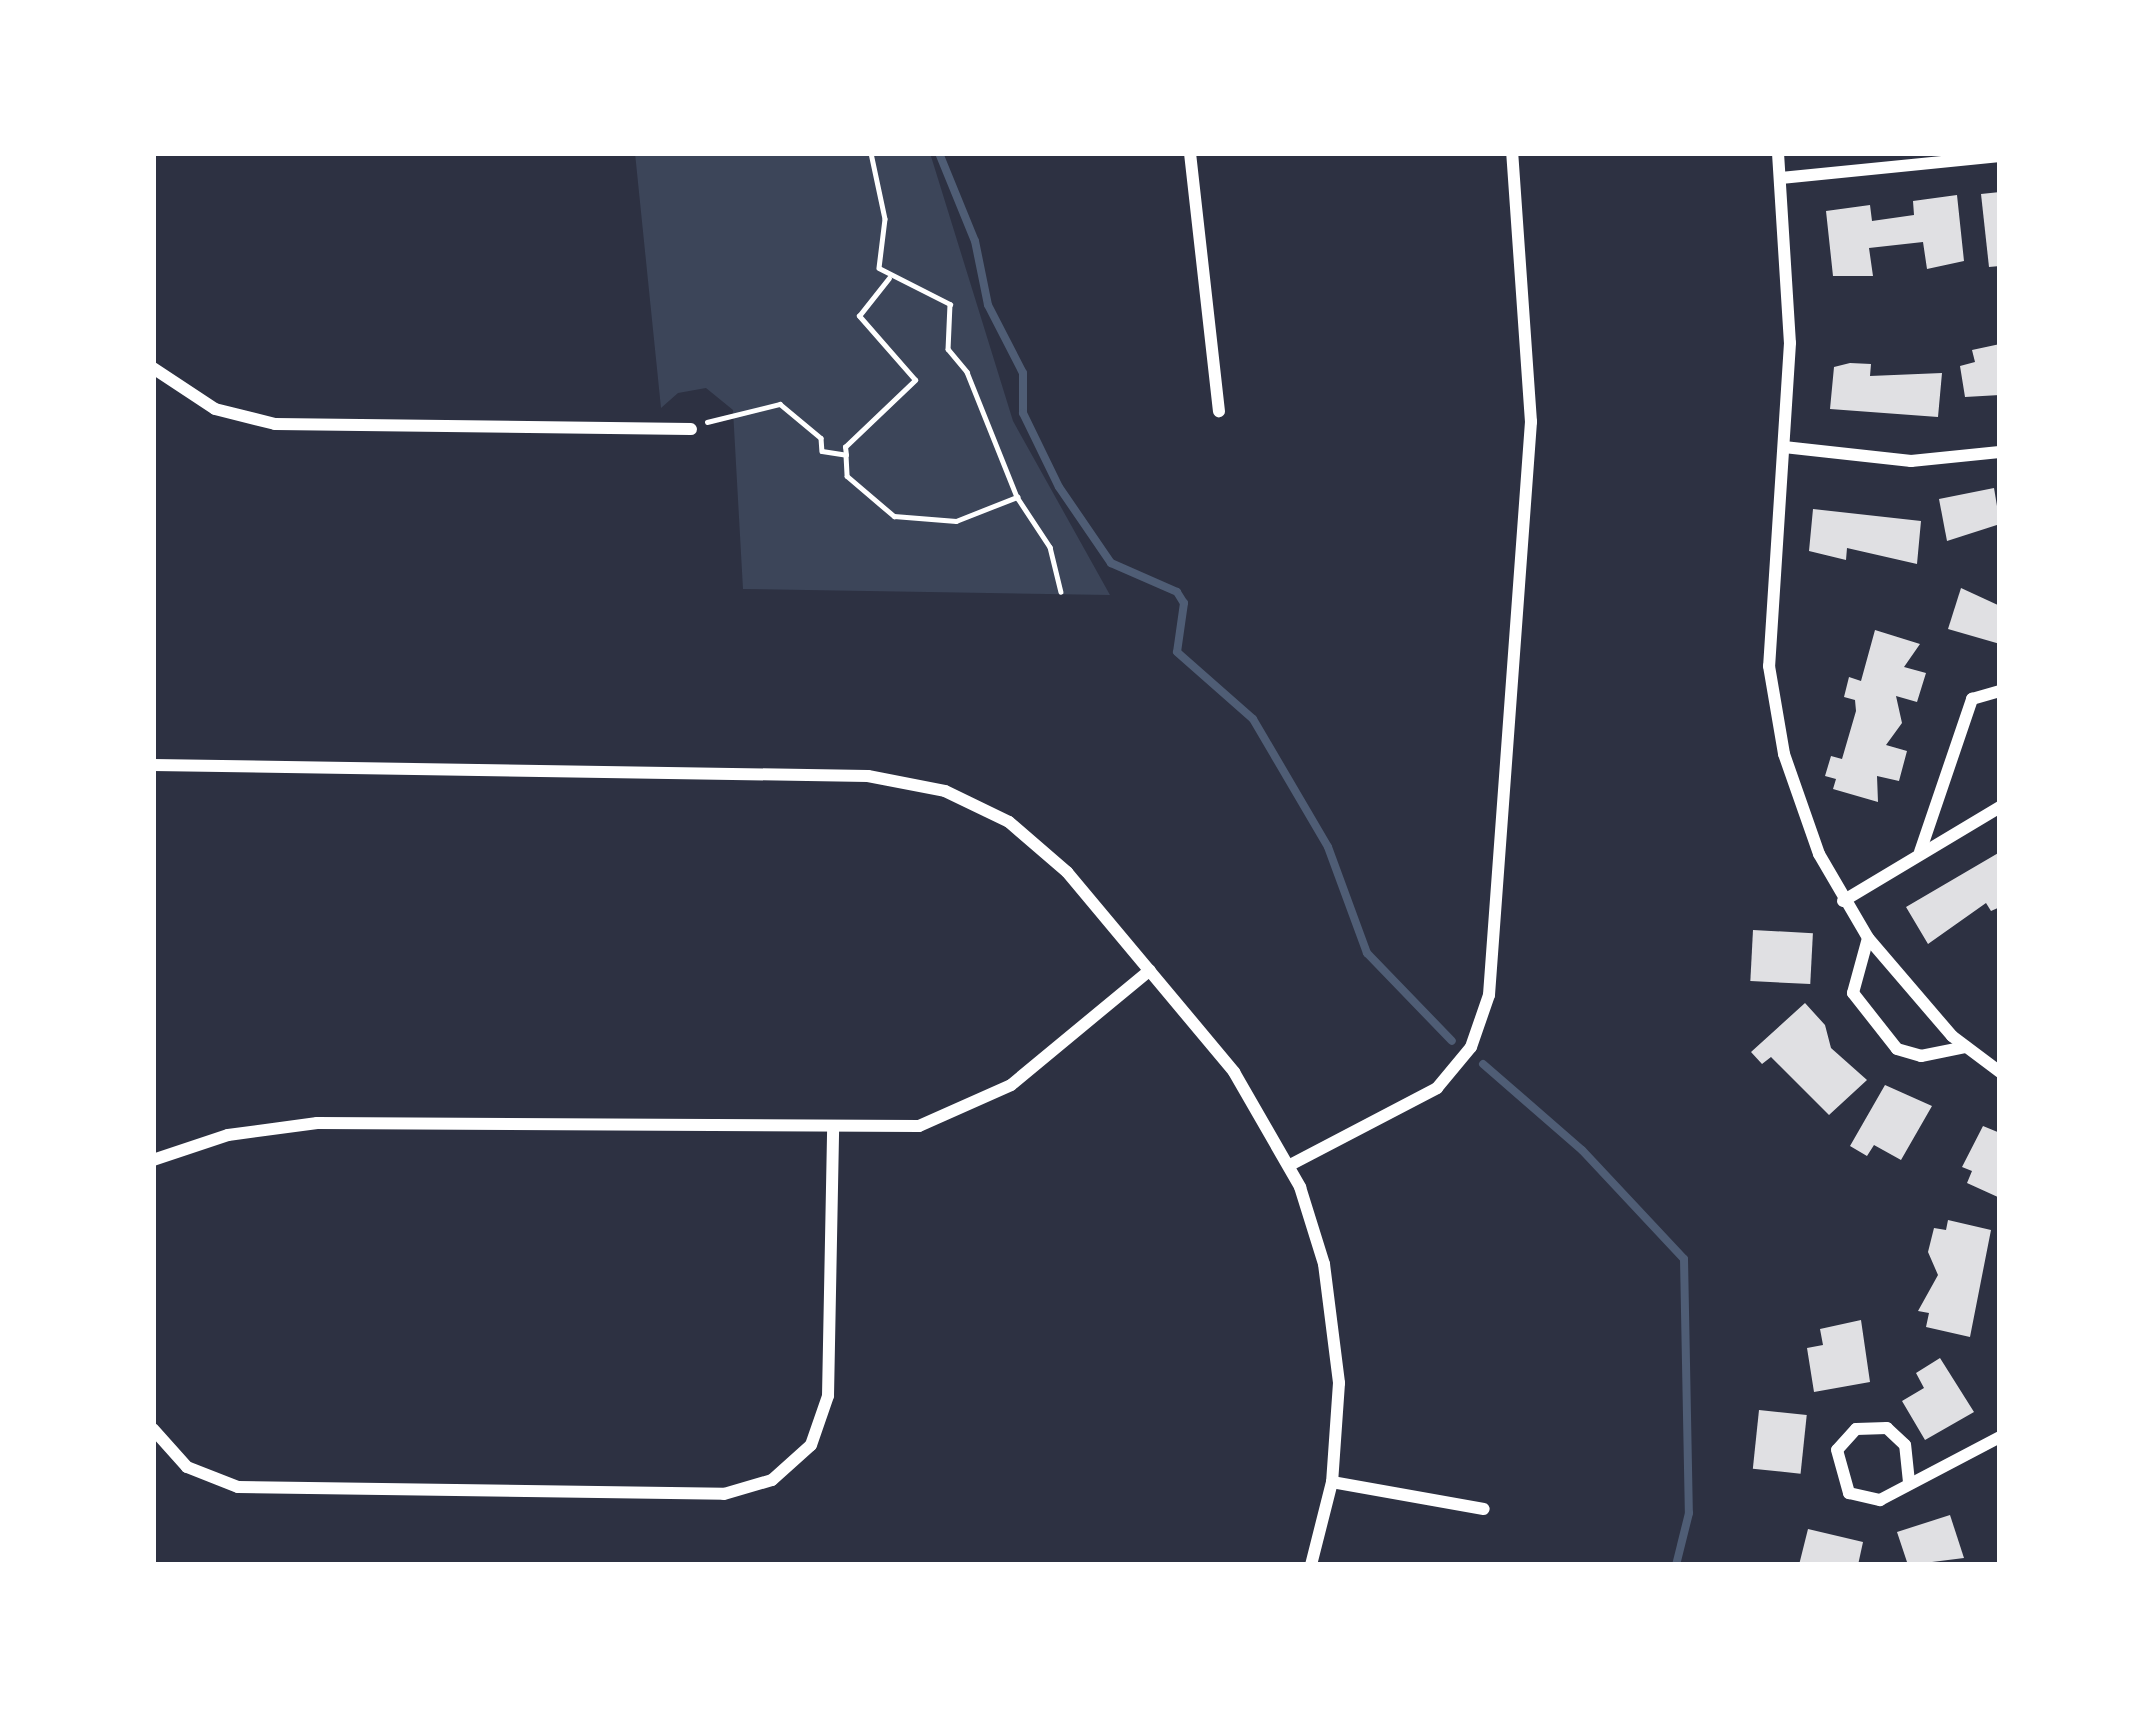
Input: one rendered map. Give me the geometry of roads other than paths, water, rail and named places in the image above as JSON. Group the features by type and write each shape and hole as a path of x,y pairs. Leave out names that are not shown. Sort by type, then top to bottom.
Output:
{"street":[{"path":"1190,153 1220,411"},
{"path":"1290,1165 1437,1088 1471,1047 1489,995 1531,422 1512,153"},
{"path":"1778,153 1790,287 1784,447 1770,578 1774,700 1798,803 1843,901 1868,938 1966,1047 2000,1072"},
{"path":"1780,178 2000,156"},
{"path":"153,368 215,409 275,424 691,429"},
{"path":"1784,447 1911,461 2000,452"},
{"path":"1920,852 1972,699 2000,692"},
{"path":"153,765 908,782 982,806 1040,845 1234,1072 1290,1165 1324,1264 1337,1336 1332,1482 1311,1565"},
{"path":"1843,901 2000,807"},
{"path":"1868,938 1853,993 1898,1048 1921,1056 1966,1047"},
{"path":"153,1160 228,1135 317,1123 833,1130 919,1126 979,1106 1150,970"},
{"path":"153,1430 188,1467 238,1486 724,1494 772,1480 812,1445 828,1396 833,1130"},
{"path":"1909,1481 1905,1444 1887,1428 1856,1429 1837,1450 1840,1481 1859,1498 1880,1500 2000,1437"},
{"path":"1332,1482 1484,1509"}],"waterway":[{"path":"939,153 975,241 988,305 1023,373 1023,413 1059,487 1111,563 1177,592 1184,603 1177,652 1253,719 1328,847 1367,953 1452,1041"},
{"path":"1483,1064 1582,1150 1684,1259 1689,1513 1676,1565"}]}
